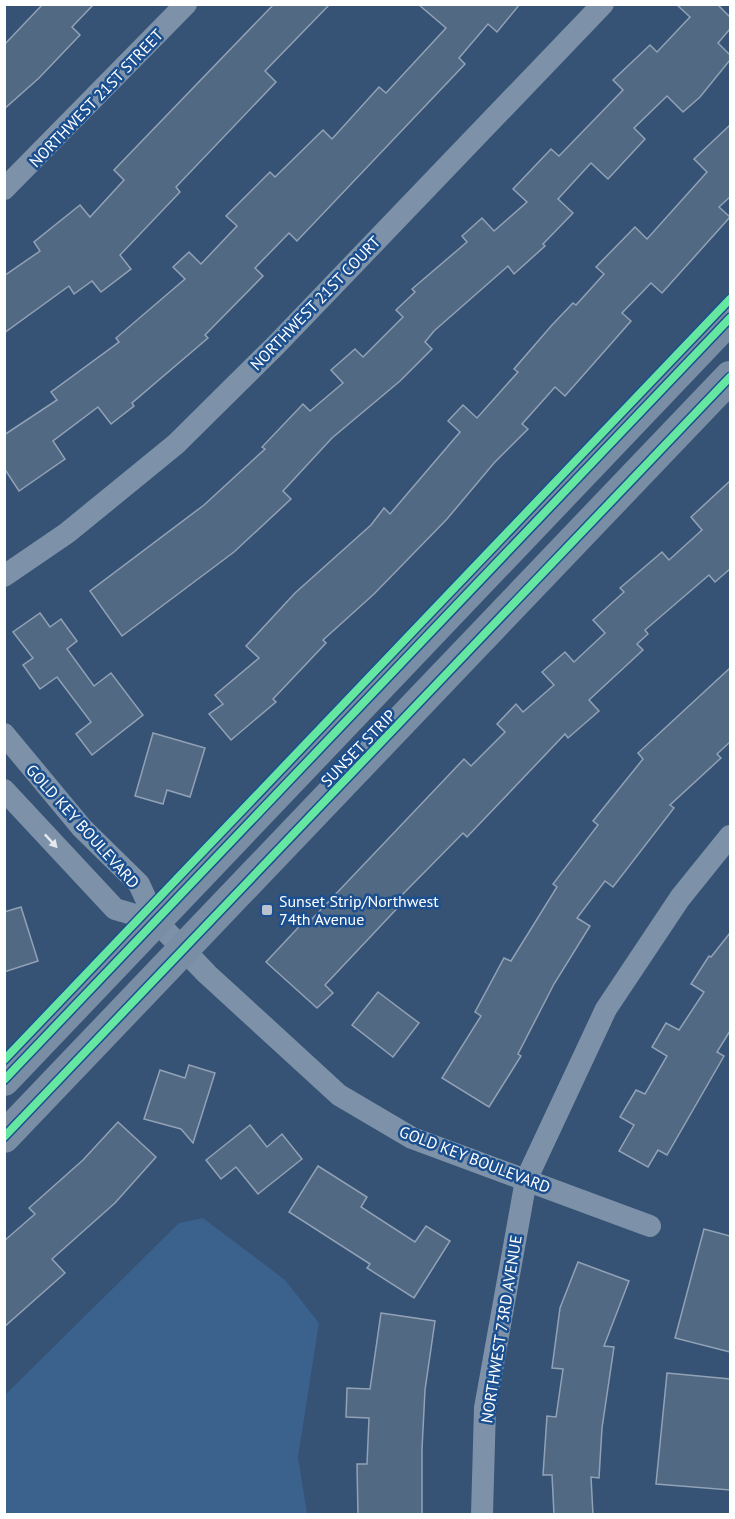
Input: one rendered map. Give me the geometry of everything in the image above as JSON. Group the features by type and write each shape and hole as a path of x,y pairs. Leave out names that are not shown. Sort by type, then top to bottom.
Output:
{"street":[{"name":"NORTHWEST 21ST STREET","path":"4,189 186,4"},
{"name":"NORTHWEST 21ST COURT","path":"4,576 67,533 176,444 276,345 603,4"},
{"name":"SUNSET STRIP","path":"4,1080 730,318"},
{"name":"SUNSET STRIP","path":"4,1137 730,377"},
{"name":"GOLD KEY BOULEVARD","path":"4,734 82,828 140,884 156,921 339,1095 412,1138 650,1227"},
{"name":"GOLD KEY BOULEVARD","path":"4,790 115,909 156,921"},
{"name":"NORTHWEST 73RD AVENUE","path":"482,1515 485,1408 526,1180 606,1009 680,898 730,836"}],"water":[{"path":"203,1218 285,1280 319,1323 298,1457 307,1514 5,1514 5,1395 179,1223"}],"building":[{"path":"43,4 94,4 72,27 80,35 39,78 4,109 4,45"},
{"path":"274,4 330,4 265,71 276,82 176,187 180,192 120,255 131,269 101,292 92,281 74,294 69,286 4,333 4,276 40,251 34,242 80,205 90,217 124,180 114,170"},
{"path":"418,4 520,4 497,32 488,24 459,58 465,64 297,241 289,233 255,268 263,276 205,335 208,338 111,424 98,407 53,441 65,459 19,491 4,468 4,435 57,400 51,392 119,342 116,338 185,279 173,267 189,252 201,264 237,226 226,216 270,172 275,177 323,130 332,139 379,87 386,93 446,28"},
{"path":"676,4 717,4 730,17 730,29 718,43 730,55 730,60 700,97 683,112 667,96 634,128 645,139 608,179 591,163 558,199 573,213 543,244 545,246 514,274 508,266 434,331 425,342 432,349 400,381 332,438 283,491 291,499 234,552 122,636 90,591 204,505 265,449 262,447 303,404 310,411 343,383 331,370 355,349 363,357 403,317 396,310 415,292 412,289 467,242 462,236 482,218 494,231 527,202 513,189 551,149 559,156 623,90 613,80 650,45 657,52 690,17"},
{"path":"730,125 730,197 719,207 730,217 662,293 651,283 622,313 631,321 565,396 555,387 522,424 528,429 494,463 447,519 374,594 323,640 326,643 273,699 276,702 231,740 209,714 223,704 215,695 259,658 246,646 295,593 371,525 384,508 390,514 460,432 448,421 463,405 477,418 518,372 514,369 552,325 573,303 576,305 604,274 596,267 635,227 647,239 707,172 694,159"},
{"path":"730,481 730,569 715,582 709,575 645,630 648,634 637,644 643,650 589,700 599,711 568,738 565,734 467,837 463,833 401,896 405,900 325,985 333,993 317,1008 266,962 309,916 312,919 464,759 471,766 505,732 497,724 516,704 523,712 554,685 542,672 565,652 574,662 605,633 593,620 624,592 620,588 662,552 669,560 702,530 691,517"},
{"path":"40,613 50,627 61,619 77,641 67,649 94,686 111,673 143,715 92,755 76,734 91,722 57,677 40,689 23,665 33,658 13,632"},
{"path":"730,668 730,742 717,754 721,758 670,805 674,808 613,887 605,881 577,918 590,926 554,984 518,1054 521,1056 489,1107 442,1078 481,1016 475,1012 504,958 511,961 557,887 553,884 598,825 593,821 643,759 638,753"},
{"path":"153,733 205,748 190,797 167,790 163,804 135,796"},
{"path":"21,907 38,961 4,972 4,912"},
{"path":"730,933 730,1031 717,1052 724,1056 667,1155 658,1150 648,1167 619,1151 634,1125 620,1117 636,1090 645,1094 667,1056 652,1047 666,1023 679,1030 704,992 691,984 709,956 711,957"},
{"path":"378,992 419,1023 393,1057 352,1025"},
{"path":"189,1065 215,1073 193,1143 181,1129 144,1119 160,1070 185,1078"},
{"path":"118,1122 156,1157 115,1203 52,1259 65,1273 4,1327 4,1241 35,1214 29,1208 83,1160"},
{"path":"250,1125 267,1147 282,1134 302,1159 258,1194 236,1167 221,1179 206,1160"},
{"path":"318,1166 367,1197 361,1207 415,1242 426,1226 450,1241 414,1298 367,1268 370,1264 289,1212"},
{"path":"704,1229 730,1236 730,1352 675,1338"},
{"path":"578,1262 629,1281 604,1346 614,1347 602,1428 599,1478 591,1477 593,1515 554,1515 552,1475 543,1475 547,1416 556,1417 563,1369 552,1368 560,1308"},
{"path":"381,1313 435,1321 425,1390 422,1515 358,1515 357,1464 367,1464 369,1418 346,1417 347,1388 370,1389"},
{"path":"667,1373 730,1379 730,1490 656,1484"}],"cycle path":[{"path":"4,1060 730,299"},
{"path":"4,1080 730,318"},
{"path":"4,1137 730,377"}],"place":[{"name":"Sunset Strip/Northwest 74th Avenue","path":"267,910"}]}
